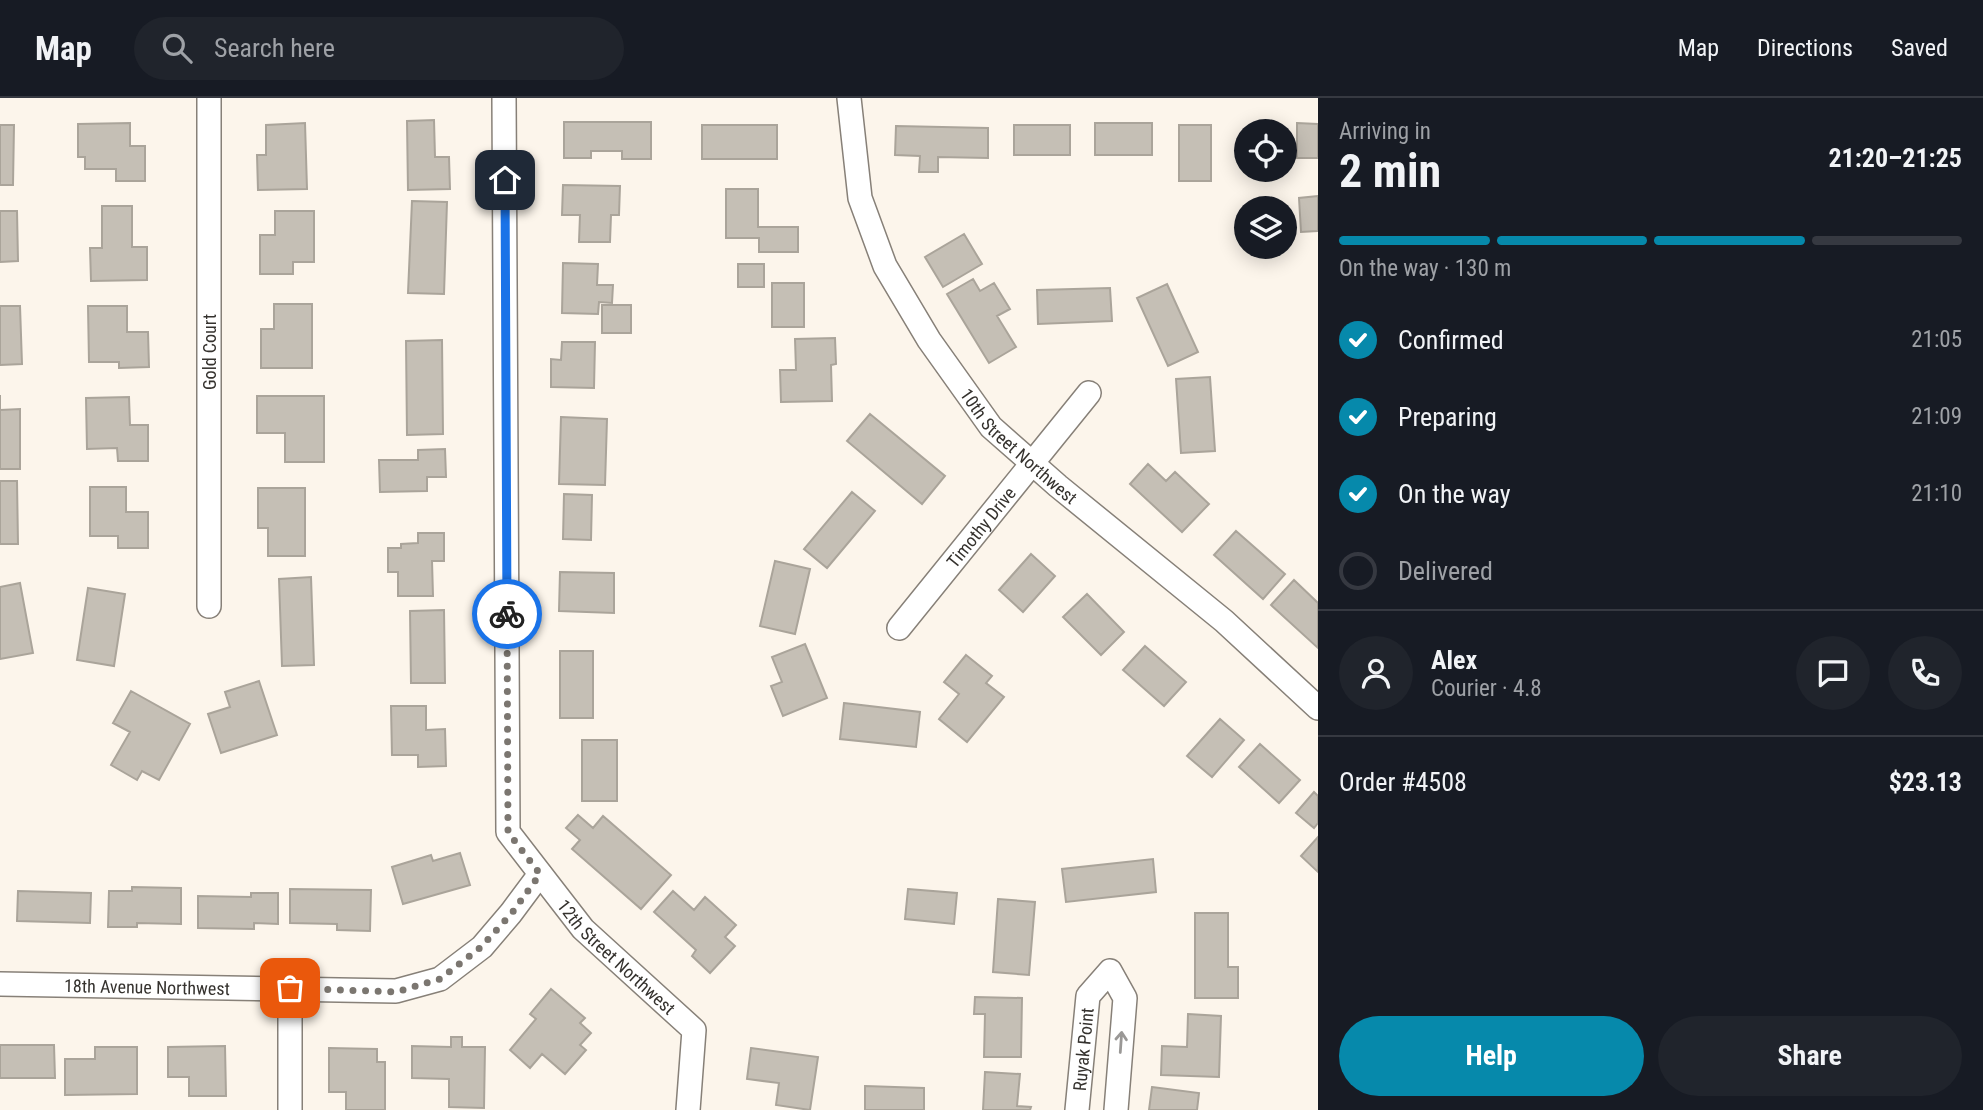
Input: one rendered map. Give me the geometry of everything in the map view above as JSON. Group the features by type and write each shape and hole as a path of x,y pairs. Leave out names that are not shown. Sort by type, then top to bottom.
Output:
{"street":[{"name":"Gold Court","path":"209,98 209,607"},
{"name":"12th Street Northwest","path":"504,98 508,832 583,929 694,1030 688,1110"},
{"name":"10th Street Northwest","path":"849,98 860,198 885,266 929,340 991,427 1224,621 1318,708"},
{"name":"Timothy Drive","path":"899,628 1089,393"},
{"name":"18th Avenue Northwest","path":"0,984 396,992 440,979 481,947 512,913 540,874"},
{"name":"Ruyak Point","path":"1077,1110 1088,996 1110,971 1125,998 1116,1110"},
{"path":"290,988 290,1110"}],"building":[{"path":"434,120 435,157 449,157 450,189 408,190 407,121"},
{"path":"564,122 651,122 651,159 622,159 622,151 591,151 591,158 564,158"},
{"path":"130,123 130,146 145,146 145,181 116,181 116,169 85,169 85,157 78,157 78,124"},
{"path":"305,123 307,189 258,190 257,155 266,155 266,125"},
{"path":"1095,123 1152,123 1152,155 1095,155"},
{"path":"1297,123 1318,124 1318,158 1297,158"},
{"path":"0,125 14,125 13,185 0,185"},
{"path":"702,125 777,125 777,159 702,159"},
{"path":"1014,125 1070,125 1070,155 1014,155"},
{"path":"1179,125 1211,125 1211,181 1179,181"},
{"path":"896,126 988,128 988,158 938,157 938,172 919,172 920,156 895,155"},
{"path":"563,185 620,186 619,215 611,215 610,242 579,242 580,215 562,215"},
{"path":"726,189 758,189 758,227 798,227 798,252 759,252 759,238 726,238"},
{"path":"1318,196 1318,231 1301,232 1299,198"},
{"path":"412,201 447,202 444,294 408,293"},
{"path":"102,206 132,206 132,247 147,247 147,280 91,281 90,248 102,248"},
{"path":"0,211 17,211 18,261 0,262"},
{"path":"275,211 314,211 314,262 293,262 293,274 260,274 260,235 275,235"},
{"path":"964,234 982,264 943,287 925,257"},
{"path":"563,263 598,264 597,285 613,285 612,303 599,302 598,314 562,313"},
{"path":"738,264 764,264 764,287 738,287"},
{"path":"973,279 980,291 994,283 1010,309 997,316 1016,347 989,363 947,294"},
{"path":"772,283 804,283 804,327 772,327"},
{"path":"1167,284 1198,352 1168,366 1137,298"},
{"path":"1110,288 1112,321 1038,324 1037,290"},
{"path":"274,304 312,304 312,368 261,368 261,329 274,329"},
{"path":"602,305 631,305 631,333 602,333"},
{"path":"0,306 20,306 22,364 0,365"},
{"path":"88,306 127,306 127,332 148,332 149,367 119,368 119,362 89,362"},
{"path":"835,338 836,364 831,365 832,401 781,402 780,370 796,370 795,339"},
{"path":"442,340 443,434 407,435 406,341"},
{"path":"562,342 595,342 594,388 551,387 551,359 561,360"},
{"path":"1210,377 1215,451 1181,453 1176,379"},
{"path":"257,396 324,396 324,462 285,462 285,433 257,433"},
{"path":"129,397 130,425 148,425 148,461 118,461 117,448 87,449 86,398"},
{"path":"20,409 20,469 0,469 0,410"},
{"path":"870,414 945,476 922,504 847,441"},
{"path":"561,417 607,419 605,485 559,484"},
{"path":"445,449 446,477 427,477 427,491 380,492 379,460 418,460 418,450"},
{"path":"1148,464 1166,481 1175,472 1209,504 1182,532 1130,484"},
{"path":"0,481 17,481 18,544 0,544"},
{"path":"90,487 126,487 126,512 148,512 148,548 118,548 118,536 90,536"},
{"path":"258,488 305,488 305,556 268,556 268,528 258,528"},
{"path":"852,492 875,511 827,568 804,549"},
{"path":"564,494 592,495 591,540 563,539"},
{"path":"1236,531 1285,574 1263,599 1214,555"},
{"path":"418,533 444,533 444,561 432,561 433,596 398,596 398,572 388,572 388,548 401,548 401,544 418,543"},
{"path":"1031,554 1055,576 1023,612 999,590"},
{"path":"775,561 810,569 795,634 760,626"},
{"path":"560,572 614,573 614,613 559,611"},
{"path":"311,577 314,665 282,666 279,579"},
{"path":"1294,580 1318,603 1318,648 1271,605"},
{"path":"20,583 33,653 0,659 0,587"},
{"path":"88,588 125,594 114,666 77,660"},
{"path":"1087,594 1124,632 1101,655 1063,617"},
{"path":"444,610 445,683 411,683 410,611"},
{"path":"805,644 827,698 783,716 771,686 782,682 772,657"},
{"path":"1145,646 1186,682 1164,706 1123,670"},
{"path":"560,651 593,651 593,718 560,718"},
{"path":"966,655 992,676 986,683 1004,697 967,742 939,719 959,694 944,682"},
{"path":"259,681 277,735 221,753 208,714 230,707 225,692"},
{"path":"131,691 190,724 159,780 142,771 137,780 111,765 130,732 113,723"},
{"path":"844,703 920,712 916,747 840,739"},
{"path":"391,706 426,706 426,730 445,729 446,766 418,767 418,755 392,755"},
{"path":"1220,719 1244,740 1212,777 1187,756"},
{"path":"582,740 617,740 617,801 582,801"},
{"path":"1260,744 1300,780 1279,803 1239,767"},
{"path":"1314,792 1318,796 1318,823 1314,828 1296,813"},
{"path":"578,815 593,828 603,816 671,875 641,909 572,849 580,840 566,828"},
{"path":"1318,837 1318,872 1301,856"},
{"path":"460,853 470,885 403,904 392,867 431,855 433,861"},
{"path":"1153,859 1156,892 1066,902 1062,869"},
{"path":"132,887 181,888 181,924 137,923 137,927 108,927 109,891 132,891"},
{"path":"290,889 371,890 370,931 337,930 337,924 290,923"},
{"path":"908,889 957,893 954,924 905,919"},
{"path":"18,891 91,893 90,923 17,921"},
{"path":"673,891 694,910 705,897 736,925 725,937 735,946 710,973 692,956 696,950 654,912"},
{"path":"251,893 278,893 278,924 254,923 254,929 198,928 198,896 251,897"},
{"path":"998,899 1035,902 1029,975 993,972"},
{"path":"1195,913 1228,913 1228,967 1238,967 1238,998 1195,998"},
{"path":"551,989 585,1018 580,1023 591,1033 580,1045 586,1050 565,1074 542,1054 530,1068 510,1050 536,1019 530,1014"},
{"path":"975,997 1022,998 1021,1057 984,1057 985,1014 974,1014"},
{"path":"1188,1014 1221,1016 1219,1077 1161,1075 1162,1046 1187,1047"},
{"path":"451,1037 462,1037 462,1047 485,1047 484,1108 449,1107 449,1079 412,1078 412,1046 451,1047"},
{"path":"0,1045 54,1045 55,1078 0,1078"},
{"path":"225,1046 226,1096 189,1096 189,1077 168,1077 168,1047"},
{"path":"95,1047 137,1047 137,1094 65,1095 65,1059 95,1059"},
{"path":"329,1048 377,1049 377,1062 385,1062 385,1110 346,1110 346,1092 329,1092"},
{"path":"751,1048 818,1057 810,1110 776,1105 779,1083 747,1079"},
{"path":"985,1072 1020,1074 1017,1106 1031,1107 1030,1110 983,1110"},
{"path":"865,1086 924,1088 924,1110 865,1110"},
{"path":"1152,1087 1199,1093 1197,1110 1149,1110"}],"way so far":[{"path":"290,988 396,992 440,979 481,947 512,913 540,874 508,832 507,614"}],"route":[{"path":"505,180 507,614"}]}
